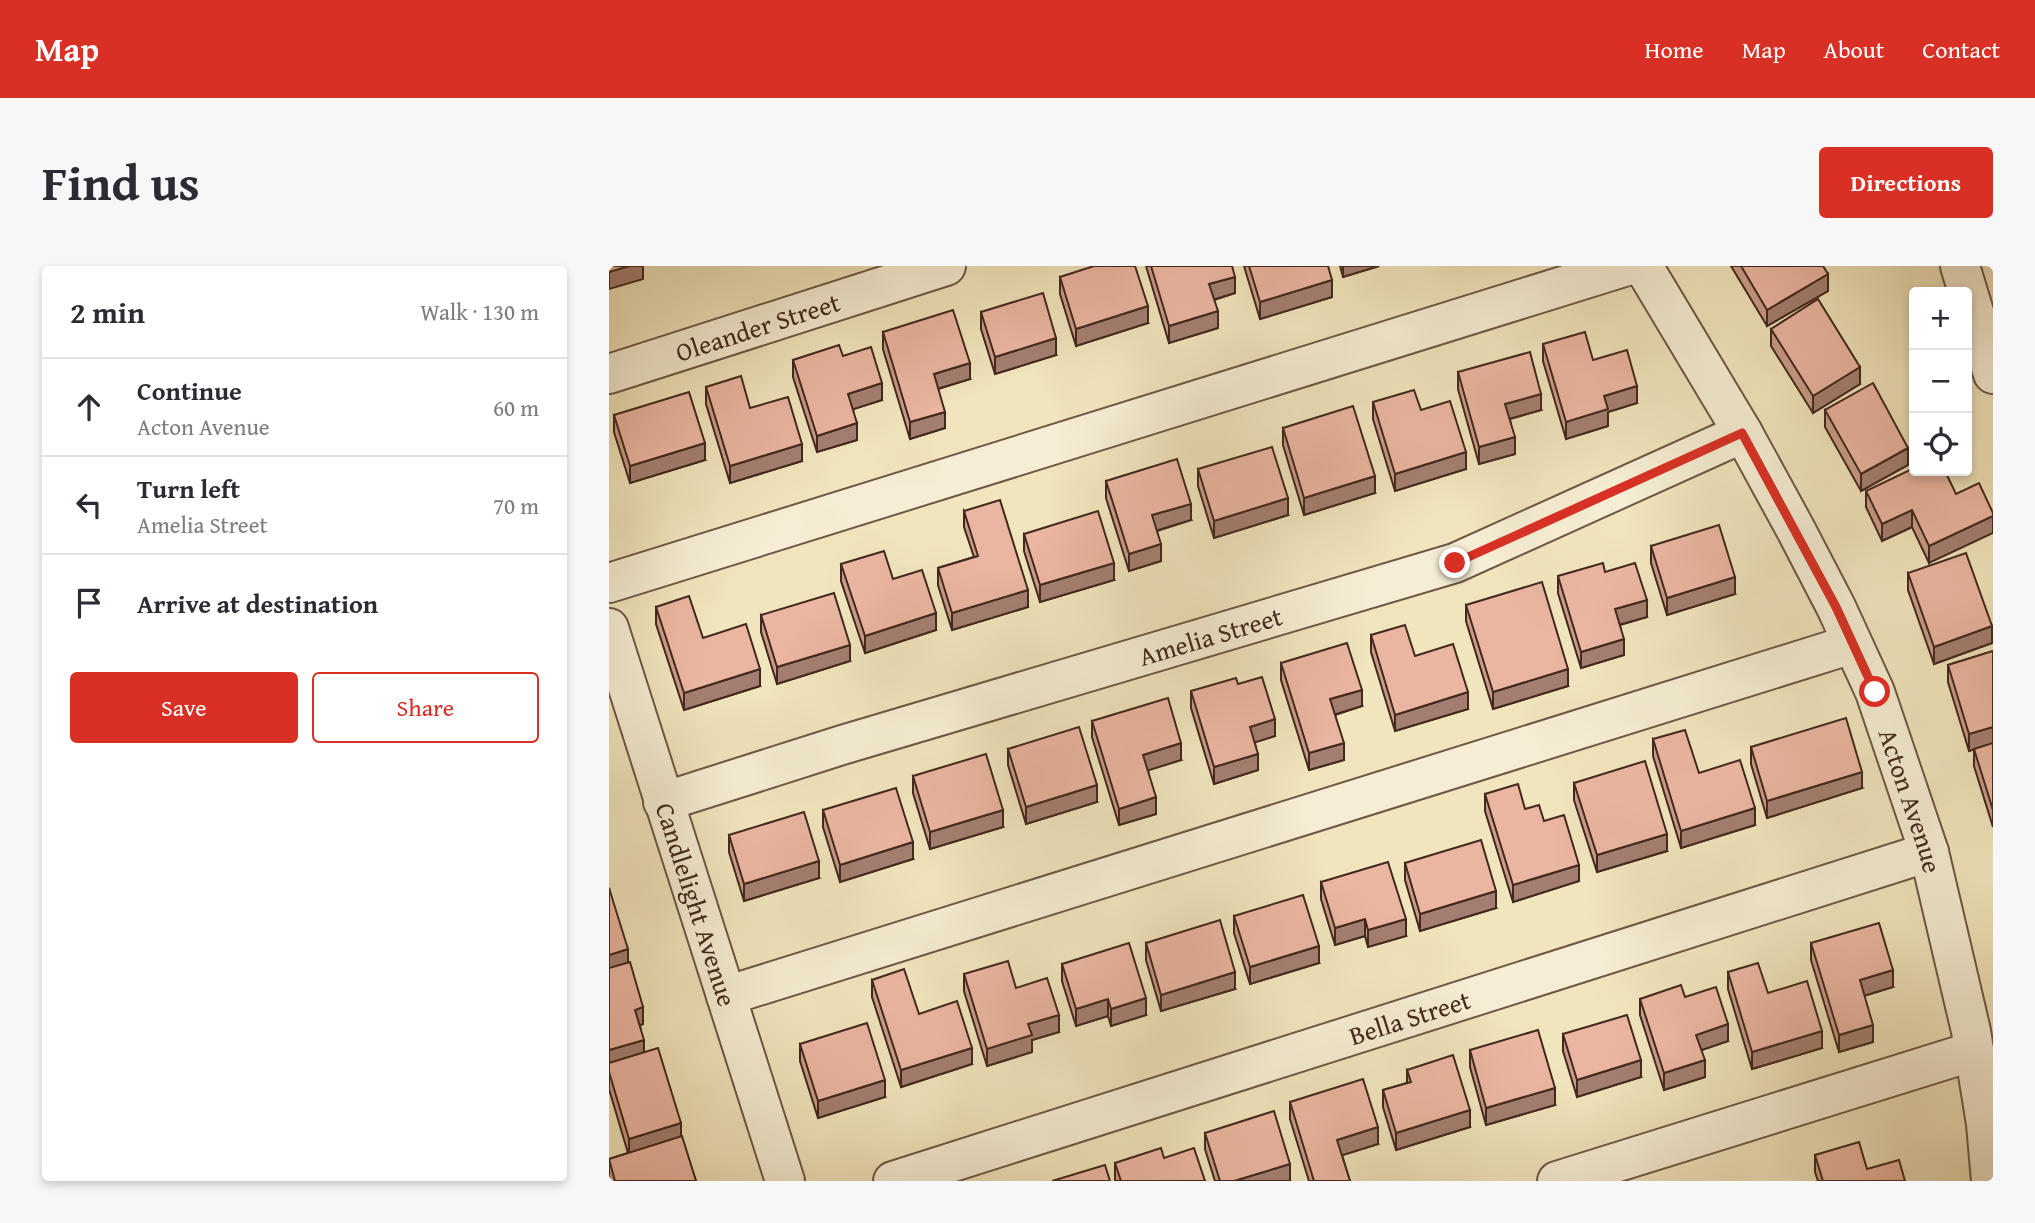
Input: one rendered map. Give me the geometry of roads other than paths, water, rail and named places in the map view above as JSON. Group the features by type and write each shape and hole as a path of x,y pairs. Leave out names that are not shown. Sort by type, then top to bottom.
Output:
{"street":[{"name":"Oleander Street","path":"609,374 946,266"},
{"path":"609,583 1627,266"},
{"name":"Acton Avenue","path":"1643,266 1796,530 1875,692 1929,852 1974,1051 1986,1124 1991,1181"},
{"path":"1960,266 1993,374"},
{"name":"Amelia Street","path":"663,802 868,737 1455,563 1742,433"},
{"name":"Candlelight Avenue","path":"609,628 785,1181"},
{"path":"726,996 1852,644"},
{"name":"Bella Street","path":"893,1181 1929,852"},
{"path":"1557,1181 1974,1051"}]}
